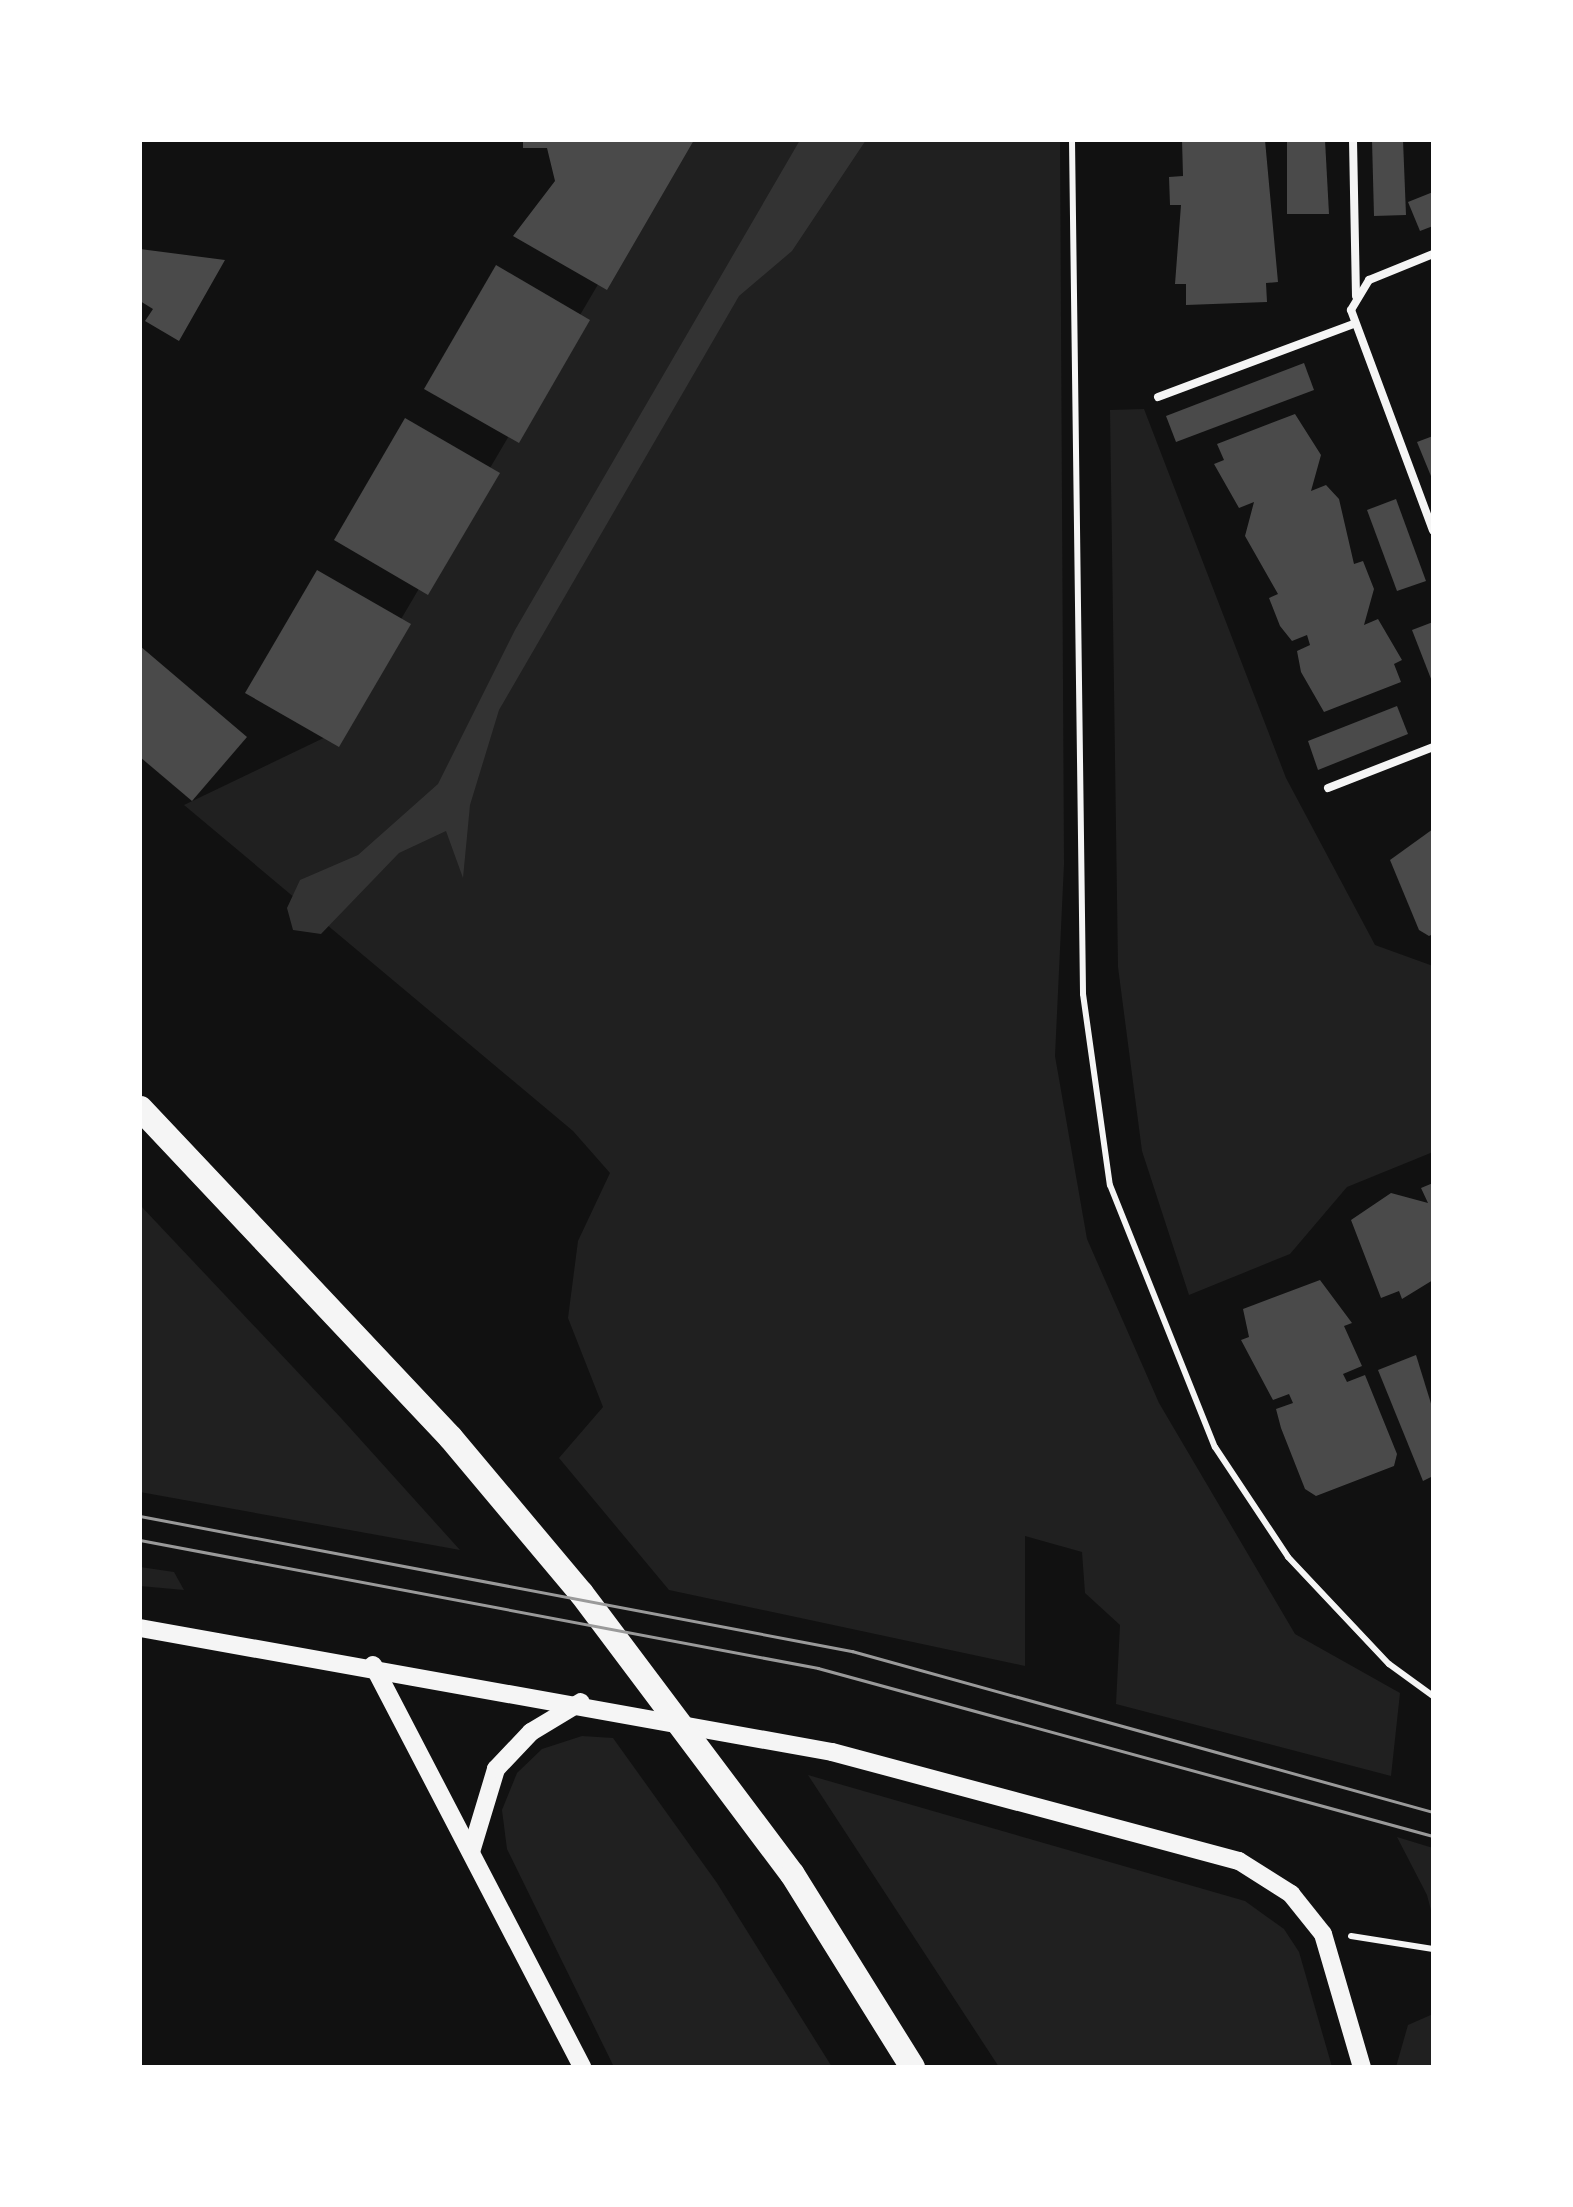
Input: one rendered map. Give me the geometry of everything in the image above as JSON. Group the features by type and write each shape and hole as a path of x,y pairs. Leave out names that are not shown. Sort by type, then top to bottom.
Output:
{"main road":[{"path":"140,1108 450,1438 593,1608 792,1874 912,2067"}],"street":[{"path":"140,1628 582,1702 832,1752 1180,1842 1268,1875 1323,1934 1362,2067"},
{"path":"373,1665 582,2067"},
{"path":"471,1852 496,1769 531,1732 582,1702"}],"lane":[{"path":"1353,140 1353,324 1433,530"},
{"path":"1356,296 1369,280 1433,254"},
{"path":"1158,397 1353,324"},
{"path":"1328,788 1433,747"}],"path":[{"path":"1072,140 1083,994 1110,1185 1215,1447 1288,1557 1389,1664 1433,1696"},
{"path":"1323,1934 1433,1949"}],"shaded area":[{"path":"683,140 1060,140 1064,864 1055,1056 1087,1239 1159,1403 1295,1634 1400,1693 1391,1776 1116,1704 1120,1625 1085,1593 1082,1552 1025,1536 1025,1666 669,1590 559,1458 603,1407 568,1318 578,1241 610,1173 573,1131 184,805 334,733"},
{"path":"800,140 866,140 792,251 739,296 499,710 470,805 463,878 446,831 399,853 321,934 293,930 287,908 300,880 358,855 438,784 515,630"},
{"path":"1144,409 1286,778 1375,945 1433,966 1433,1152 1347,1187 1290,1254 1189,1295 1142,1151 1118,967 1110,410"},
{"path":"140,1205 341,1418 460,1550 140,1492"},
{"path":"140,1567 174,1572 184,1590 140,1586"},
{"path":"582,1736 613,1738 717,1883 832,2067 614,2067 507,1849 502,1810 517,1773 542,1749"},
{"path":"808,1775 1245,1901 1284,1929 1299,1952 1332,2067 999,2067"},
{"path":"1397,1837 1433,1848 1433,1918 1427,1895"},
{"path":"1433,2014 1433,2067 1396,2067 1408,2025"}],"building":[{"path":"523,140 694,140 607,290 513,236 555,181 547,148 523,148"},
{"path":"1182,140 1265,140 1278,282 1266,283 1267,302 1186,305 1186,284 1175,284 1181,205 1170,205 1169,177 1183,176"},
{"path":"1287,140 1325,140 1329,214 1287,214"},
{"path":"1372,140 1403,140 1406,215 1374,216"},
{"path":"1433,192 1433,226 1420,231 1408,202"},
{"path":"140,249 225,260 179,341 145,321 153,309 140,301"},
{"path":"496,265 590,320 519,443 424,389"},
{"path":"1304,363 1314,390 1176,442 1166,416"},
{"path":"1295,414 1321,455 1311,491 1326,485 1339,499 1354,564 1363,561 1374,589 1364,625 1378,619 1402,660 1394,664 1401,682 1324,712 1301,672 1297,651 1310,645 1307,635 1292,641 1280,626 1269,598 1278,594 1245,536 1254,502 1239,508 1214,464 1224,460 1217,444"},
{"path":"405,418 500,473 428,595 334,540"},
{"path":"1433,436 1433,481 1417,442"},
{"path":"1396,499 1426,581 1397,591 1367,510"},
{"path":"317,570 411,624 339,747 245,693"},
{"path":"1433,622 1433,684 1412,630"},
{"path":"140,646 247,737 192,801 140,757"},
{"path":"1397,706 1408,734 1318,770 1308,741"},
{"path":"1433,829 1433,934 1429,936 1419,930 1390,860"},
{"path":"1433,1183 1433,1280 1402,1299 1399,1291 1381,1298 1351,1220 1391,1193 1428,1203 1421,1188"},
{"path":"1320,1280 1352,1323 1344,1326 1362,1366 1343,1374 1347,1382 1365,1375 1397,1454 1394,1466 1316,1496 1305,1489 1281,1428 1276,1409 1293,1403 1289,1394 1273,1400 1241,1340 1249,1337 1243,1309"},
{"path":"1416,1355 1433,1410 1433,1476 1423,1481 1378,1370"}],"tram line":[{"path":"140,1516 852,1651 1433,1812"},
{"path":"140,1540 818,1668 1433,1836"}]}
